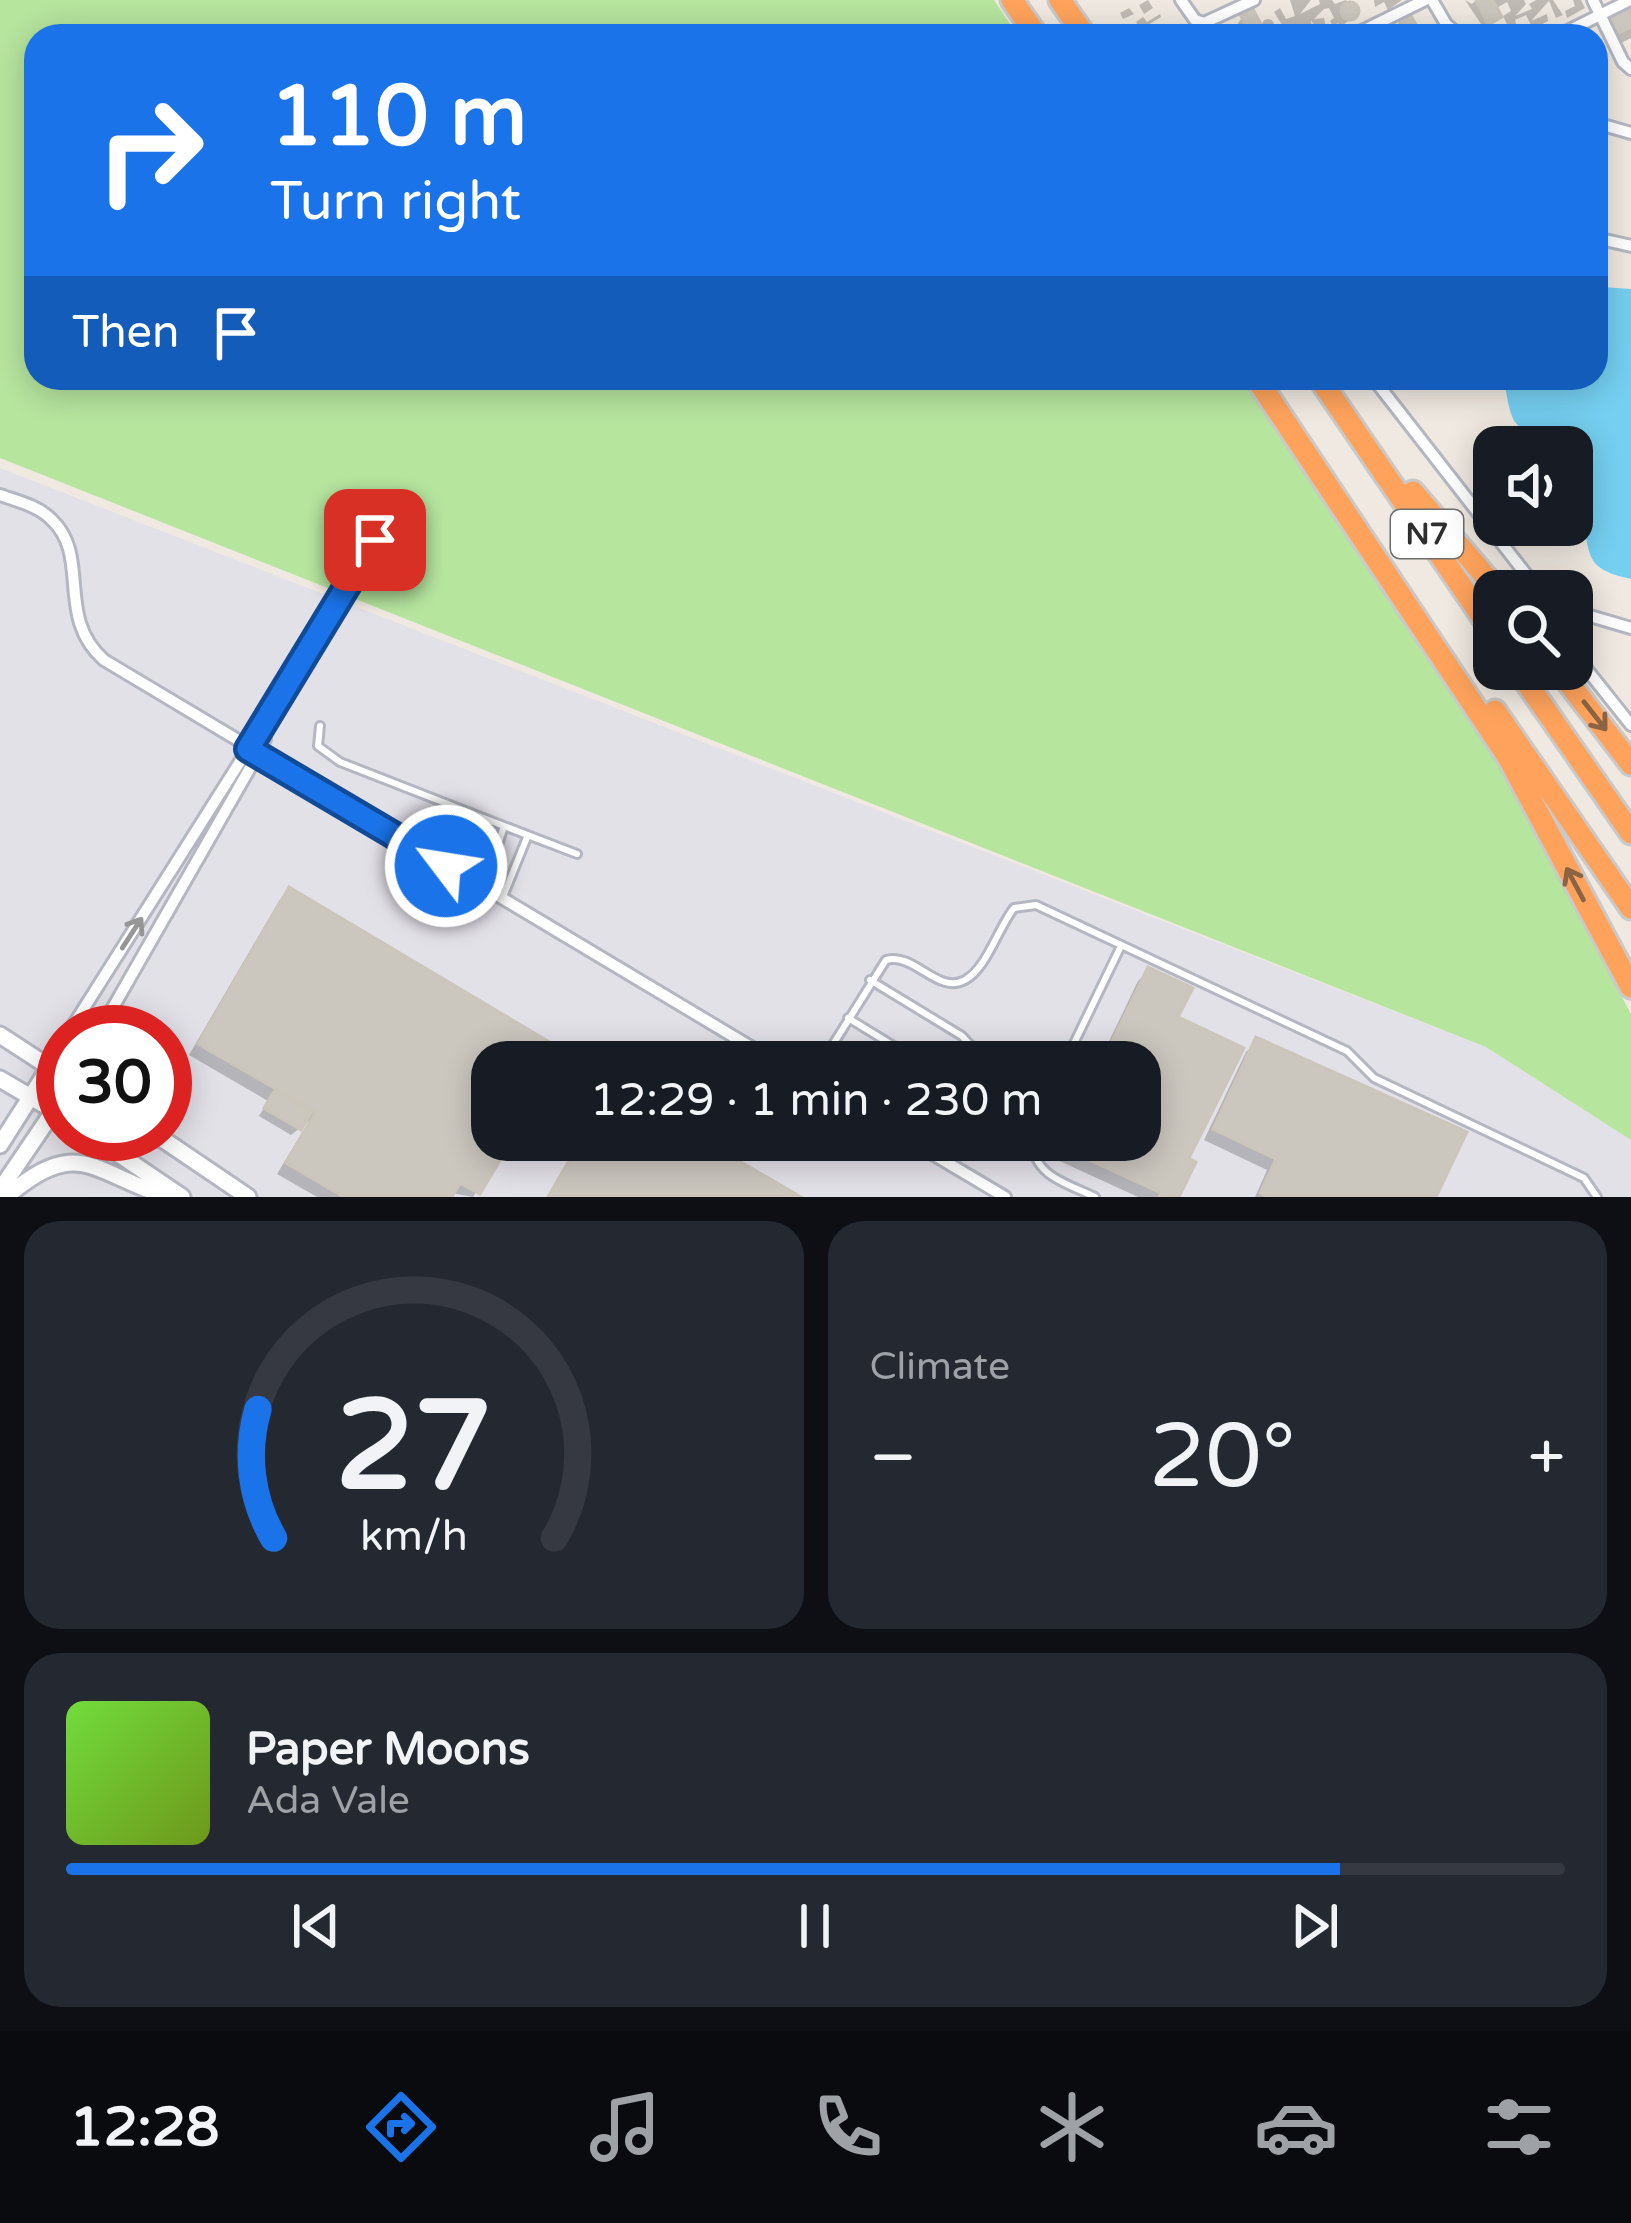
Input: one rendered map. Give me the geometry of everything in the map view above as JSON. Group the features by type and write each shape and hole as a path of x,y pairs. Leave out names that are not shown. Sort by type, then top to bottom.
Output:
{"highway":[{"path":"1264,390 1508,757 1631,987"},
{"name":"N7","path":"1277,390 1631,908"},
{"name":"N7","path":"1328,390 1473,603"},
{"path":"1360,434 1480,570"},
{"path":"1532,690 1631,832"},
{"path":"1574,690 1631,764"}],"main road":[{"path":"0,1035 36,1059"},
{"path":"0,1079 36,1097"},
{"path":"0,1145 36,1093"},
{"path":"0,1190 36,1141"},
{"path":"192,1159 248,1197"},
{"path":"129,1161 182,1197"},
{"path":"6,1197 43,1168 73,1162 168,1197"}],"street":[{"path":"1180,0 1195,20 1204,23 1254,0"},
{"path":"1378,24 1429,0"},
{"path":"1592,0 1604,24"},
{"path":"1582,24 1630,0"},
{"path":"1608,31 1631,69"},
{"path":"1382,390 1523,570"},
{"path":"0,495 52,519 63,534 71,554 80,632 90,648 253,752 741,1041"},
{"path":"1593,617 1631,628"},
{"path":"1614,622 1631,642"},
{"path":"1593,677 1631,725"},
{"path":"87,1005 253,752"},
{"path":"114,1005 253,752"},
{"path":"945,1161 1005,1197"},
{"path":"974,1178 979,1197"}],"lane":[{"path":"253,752 266,740 268,723 397,503"},
{"path":"320,725 318,746 340,762 577,854"},
{"path":"484,888 505,826"},
{"path":"502,899 528,835"},
{"path":"834,1041 871,980 891,957 946,982 963,981 977,969 1013,908 1045,908 1347,1051 1374,1078 1584,1178 1598,1197"},
{"path":"1075,1041 1121,946"},
{"path":"871,980 967,1041"},
{"path":"848,1018 886,1041"},
{"path":"1035,1161 1042,1172 1095,1197"}],"shaded area":[{"path":"0,468 1486,1047 1631,1140 1631,1197 0,1197"}],"green space":[{"path":"0,0 994,0 1010,24 24,24 24,390 1254,390 1496,760 1631,1014 1631,1140 1486,1047 0,458"}],"water":[{"path":"1608,287 1631,289 1631,579 1600,568 1588,547 1593,546 1593,426 1519,426 1506,390 1608,390"}],"building":[{"path":"1476,0 1493,0 1502,17 1488,24"},
{"path":"1350,2 1359,11 1350,20 1341,11"},
{"path":"1631,4 1631,27 1617,34 1611,17"},
{"path":"1253,9 1261,24 1245,24 1241,16"},
{"path":"1410,14 1416,24 1402,24 1399,20"},
{"path":"289,887 548,1041 471,1041 471,1161 500,1161 480,1194 460,1183 452,1197 344,1197 286,1163 316,1112 198,1044"},
{"path":"1148,967 1193,988 1178,1017 1244,1048 1189,1158 1196,1162 1179,1197 1159,1197 1161,1193 1091,1161 1161,1161 1161,1041 1112,1041"},
{"path":"1256,1037 1467,1132 1436,1197 1268,1197 1260,1193 1276,1159 1213,1129"},
{"path":"275,1090 312,1112 301,1130 264,1108"},
{"path":"569,1161 739,1161 801,1197 548,1197"}],"route":[{"path":"375,540 248,749 446,866"}]}
